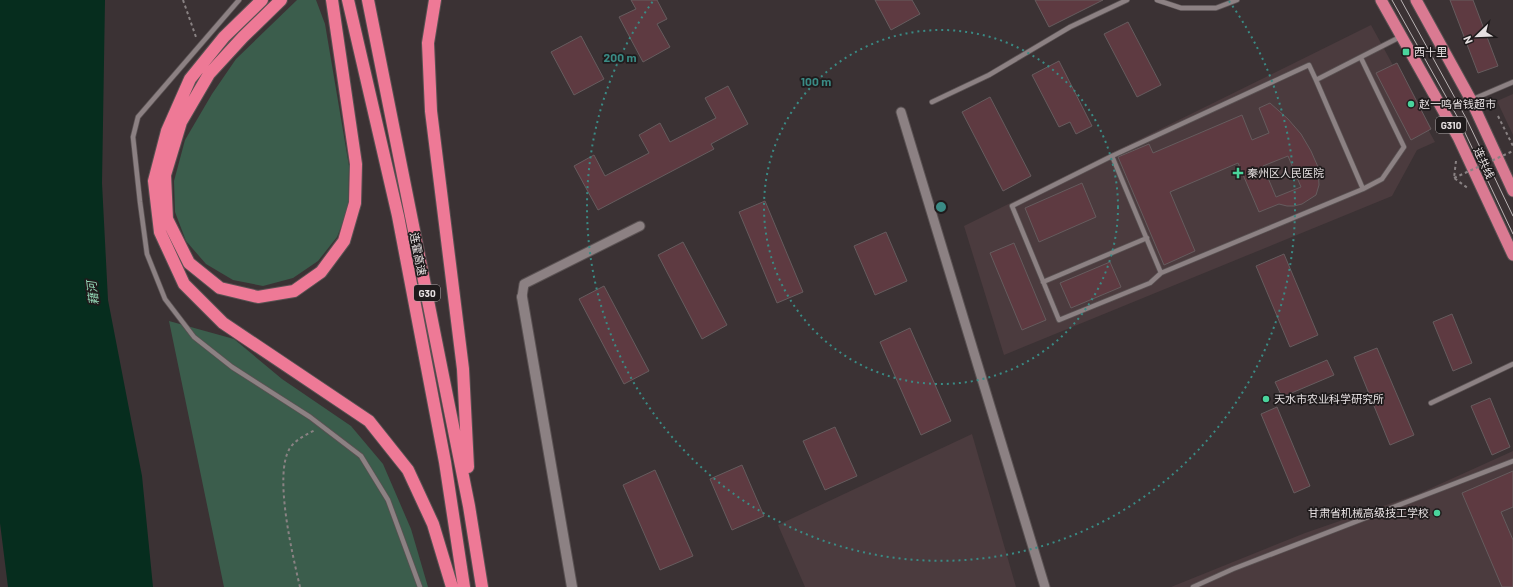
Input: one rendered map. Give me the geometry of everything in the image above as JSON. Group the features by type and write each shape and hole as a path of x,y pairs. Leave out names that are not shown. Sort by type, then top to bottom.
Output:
{"highway":[{"path":"262,0 224,37 190,79 167,131 154,181 160,232 184,284 223,323 369,421 408,470 433,524 452,587"},
{"path":"280,0 209,74 181,122 165,175 167,219 189,263 220,288 258,297 294,291 321,272 344,241 355,203 356,164 332,0"},
{"name":"连霍高速","path":"368,0 470,506 482,587"},
{"path":"435,0 428,43 431,111 463,369 470,506"},
{"name":"连共线","path":"1381,0 1458,137 1513,255"},
{"name":"G310","path":"1416,0 1471,100"},
{"name":"连霍高速","path":"349,3 399,224 445,462 464,587"},
{"name":"连共线","path":"1471,100 1513,191"}],"street":[{"path":"901,112 1045,587"},
{"path":"572,587 522,297 524,284 640,226"}],"lane":[{"path":"239,0 138,117 133,137 147,254 165,299 194,337 232,367 310,417 361,456 388,500 420,587"},
{"path":"932,102 989,75 1070,27 1127,0"},
{"path":"1157,0 1181,8 1216,8 1237,0"},
{"path":"1316,80 1402,36"},
{"path":"1361,58 1404,147 1382,179 1363,189 1161,273 1150,283 1058,320 1012,206 1112,156 1309,65 1363,189"},
{"path":"1471,100 1513,82"},
{"path":"1112,156 1161,273"},
{"path":"1043,282 1147,238"},
{"path":"1431,403 1513,364"},
{"path":"1193,587 1233,569 1513,462"}],"path":[{"path":"182,0 200,46"},
{"path":"1498,116 1513,146"},
{"path":"1454,178 1513,151"},
{"path":"300,587 290,546 283,482 285,459 290,447 299,438 322,427"}],"shaded area":[{"path":"297,0 316,0 325,24 349,166 348,209 337,237 318,261 293,278 263,286 233,280 206,264 186,241 175,212 174,181 185,140 212,94 236,59"},
{"name":"秦州区人民医院","path":"1371,25 1435,142 1417,150 1392,196 1004,355 964,226"},
{"path":"1513,94 1513,135 1497,101"},
{"path":"169,321 234,339 282,379 351,426 383,464 411,529 428,587 224,587"},
{"path":"972,434 1016,587 805,587 778,525"},
{"name":"甘肃省机械高级技工学校","path":"1513,451 1513,587 1171,587 1305,533 1418,494"}],"water":[{"name":"藉河","path":"0,0 105,0 102,183 108,300 142,476 153,587 8,587 0,523"}],"building":[{"path":"631,0 657,0 667,19 657,24 670,47 643,62 619,17 636,9"},
{"path":"875,0 912,0 920,14 891,30"},
{"path":"1035,0 1103,0 1049,27"},
{"path":"1450,0 1473,0 1498,66 1478,73"},
{"path":"1128,22 1161,85 1137,97 1104,34"},
{"path":"581,36 604,79 574,95 551,52"},
{"path":"1059,61 1092,126 1076,134 1070,122 1059,127 1032,75"},
{"path":"1397,63 1431,129 1411,140 1376,73"},
{"path":"728,86 748,124 711,144 714,149 598,210 574,166 594,155 605,176 649,153 639,135 660,123 670,142 716,118 705,98"},
{"path":"990,97 1031,176 1003,191 962,112"},
{"path":"1270,103 1288,119 1301,134 1318,167 1319,185 1316,195 1302,204 1287,206 1279,204 1259,212 1238,163 1170,192 1195,251 1164,265 1118,157 1149,144 1153,153 1242,115 1252,140 1269,133 1259,108","holes":["1288,156 1301,187 1276,197 1263,166"]},
{"path":"1082,183 1096,217 1039,242 1025,208"},
{"path":"765,201 803,292 777,303 739,212"},
{"path":"886,232 907,281 875,295 854,246"},
{"path":"683,242 727,325 702,339 658,255"},
{"path":"1014,243 1046,320 1022,330 990,253"},
{"path":"1284,254 1318,335 1290,347 1256,266"},
{"path":"1110,262 1121,287 1071,308 1060,283"},
{"path":"604,286 649,371 624,384 579,299"},
{"path":"1452,314 1472,363 1453,371 1433,322"},
{"path":"910,328 951,421 921,435 880,342"},
{"path":"1377,348 1414,435 1390,445 1354,357"},
{"path":"1327,360 1334,375 1282,397 1275,382"},
{"path":"1490,398 1510,447 1492,455 1471,406"},
{"path":"1277,407 1310,486 1294,493 1261,414"},
{"path":"835,427 857,476 825,490 803,441"},
{"path":"742,465 764,516 732,530 710,479"},
{"path":"655,470 693,556 660,570 623,485"},
{"path":"1513,471 1513,507 1501,512 1513,540 1513,587 1502,587 1462,493"}],"tram line":[{"path":"1392,0 1458,118 1513,234"},
{"path":"1401,0 1466,118 1513,216"}],"place":[{"name":"西十里","path":"1406,52"},
{"name":"赵一鸣省钱超市","path":"1411,104"},
{"name":"秦州区人民医院","path":"1238,173"},
{"name":"天水市农业科学研究所","path":"1266,399"},
{"name":"甘肃省机械高级技工学校","path":"1437,513"}]}
